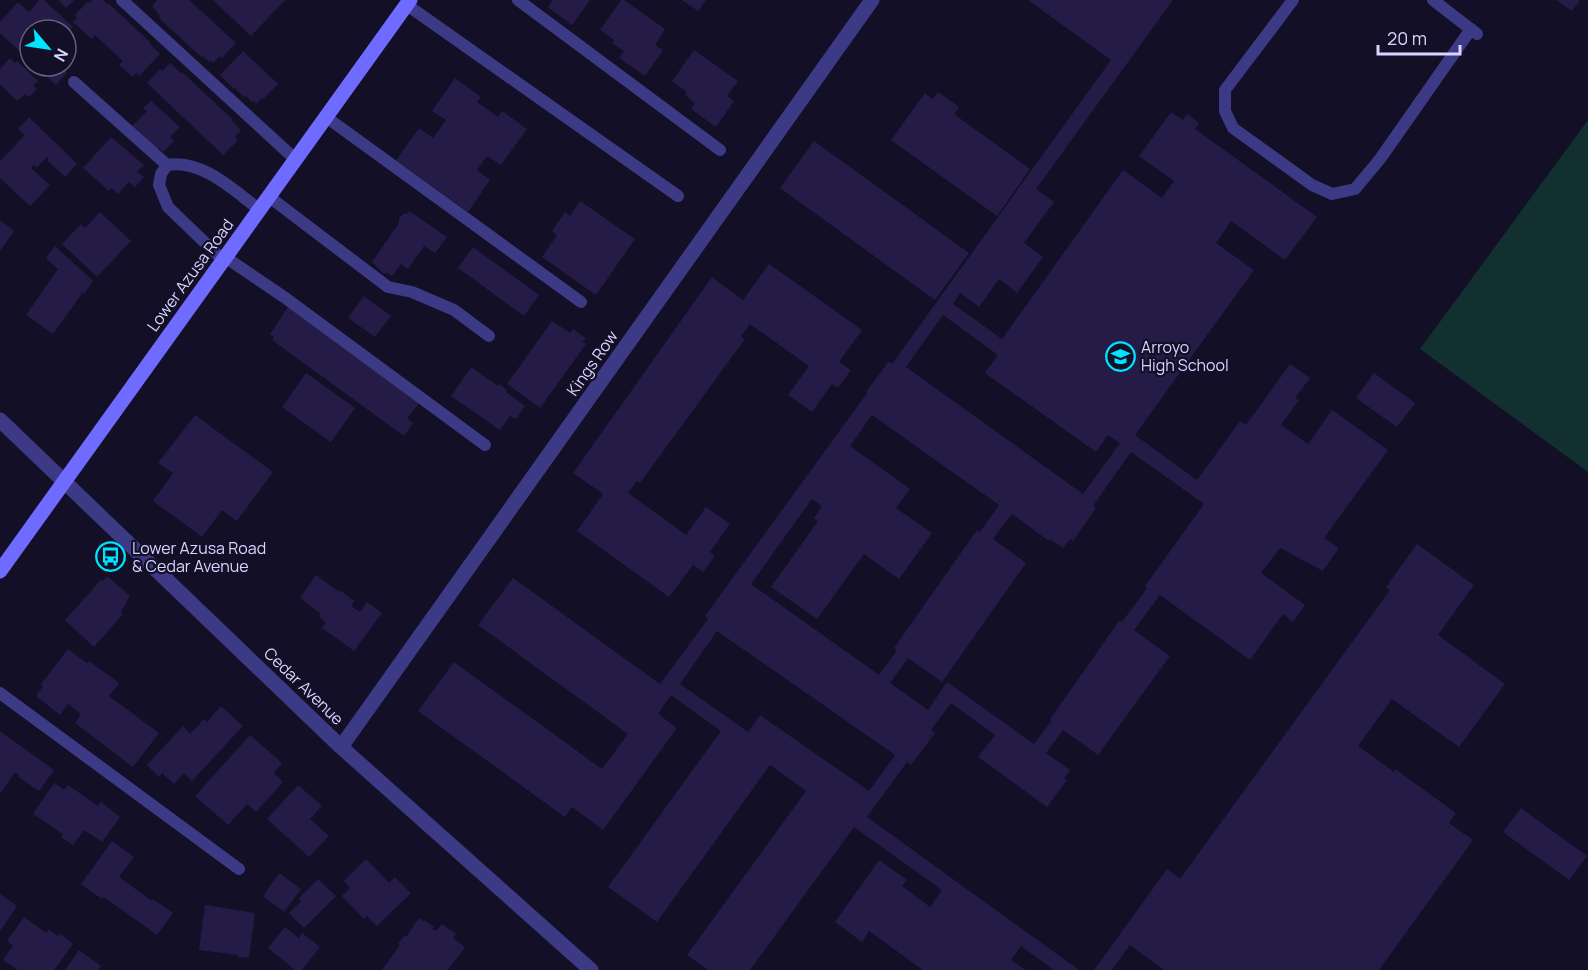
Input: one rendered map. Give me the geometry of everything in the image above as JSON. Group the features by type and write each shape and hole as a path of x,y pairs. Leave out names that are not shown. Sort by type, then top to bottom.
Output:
{"main road":[{"name":"Lower Azusa Road","path":"0,571 409,2"}],"street":[{"name":"Kings Row","path":"341,747 872,0"},
{"name":"Cedar Avenue","path":"1,423 341,747 591,970"}],"lane":[{"path":"122,0 295,159"},
{"path":"518,0 720,150"},
{"path":"1293,0 1225,90 1225,111 1233,128 1312,185 1332,194 1355,189 1380,159 1474,31 1433,0"},
{"path":"409,2 678,196"},
{"path":"74,82 167,165 195,166 264,203 388,287 412,292 454,310 489,336"},
{"path":"326,117 582,302"},
{"path":"167,165 161,174 159,185 168,207 224,258 284,297 485,445"},
{"path":"0,693 239,869"}],"green space":[{"path":"1588,120 1588,472 1420,349"}],"building":[{"path":"39,0 44,0 63,18 18,18 18,50 0,33 0,22 18,2 29,12"},
{"path":"58,0 74,0 66,8"},
{"path":"92,0 103,0 108,3 160,54 139,76 136,73 133,77 119,65 123,61 95,35 92,39 78,26 78,18 75,15 88,1 90,3"},
{"path":"157,0 189,0 236,43 222,58 220,56 213,63 209,62 159,18 160,16 152,6"},
{"path":"213,0 285,0 251,36"},
{"path":"553,0 590,0 572,25 548,7"},
{"path":"621,0 665,29 655,45 663,50 645,76 619,58 624,51 612,43 614,40 600,30"},
{"path":"682,0 706,0 698,11"},
{"path":"1028,0 1173,0 1036,189 1054,202 1024,243 1043,257 1017,293 999,279 979,307 960,293 953,304 1002,339 1123,170 1162,198 1174,181 1139,156 1171,112 1183,120 1187,114 1199,123 1195,129 1317,217 1285,260 1231,221 1216,243 1254,270 1135,435 1197,480 1240,421 1246,425 1290,364 1310,378 1295,398 1299,400 1281,425 1308,444 1332,410 1388,450 1324,538 1339,548 1323,571 1280,548 1261,573 1305,605 1293,622 1283,614 1250,660 1160,595 1134,630 1170,656 1098,755 1063,730 1046,753 1070,770 1064,778 1067,780 1047,807 978,757 995,735 951,703 931,730 935,733 911,765 907,762 867,817 1079,970 1054,970 1021,946 1011,960 1025,970 923,970 869,931 862,942 835,922 879,860 907,880 902,886 930,907 942,890 854,827 750,970 708,970 687,955 806,791 770,765 657,922 608,887 721,731 671,695 658,714 677,728 603,830 572,807 565,817 418,711 454,662 602,769 628,734 478,625 513,578 660,684 708,619 705,616 866,392 889,361 892,364 1111,60","holes":["943,315 998,355 985,373 1096,452 1108,435 1120,443 1083,494 906,367","872,415 999,505 980,532 977,530 894,648 897,650 879,675 751,584 812,499 822,506 814,518 818,521 771,587 817,619 864,554 899,579 932,533 896,508 910,489 850,446","1131,452 1204,504 1145,586 1147,588 1122,622 1119,621 1034,744 947,682 928,710 890,683 908,658 942,682 1026,563 993,539 1012,514 1049,541 1050,539 1063,548 1070,539 1073,541 1096,508 1093,506","717,631 895,755 869,791 760,715 748,732 680,684"]},
{"path":"1556,0 1580,0 1572,11"},
{"path":"694,50 738,81 727,96 734,101 716,127 691,109 695,103 685,95 687,92 672,81"},
{"path":"243,51 278,84 256,104 234,89 220,75"},
{"path":"10,58 15,63 17,61 18,78 35,78 38,81 33,86 37,89 29,97 25,94 17,101 0,84 0,69"},
{"path":"170,63 232,119 241,130 235,137 238,140 223,155 147,83 160,69 162,71"},
{"path":"48,78 62,78 56,85"},
{"path":"455,78 481,97 477,102 498,117 502,111 527,129 501,165 487,156 477,170 490,180 468,212 396,160 419,128 433,138 446,120 432,111"},
{"path":"938,92 959,107 954,114 1030,169 997,216 891,140 925,93 933,99"},
{"path":"151,101 180,127 170,137 174,141 163,152 159,148 157,150 132,126 147,111 143,108"},
{"path":"29,117 77,164 65,177 47,160 49,158 47,157 36,168 34,165 31,168 50,185 30,206 0,178 0,161 25,135 18,129"},
{"path":"111,137 144,165 137,172 144,177 135,187 129,182 118,194 111,188 109,191 83,168"},
{"path":"814,141 969,253 935,300 780,188"},
{"path":"580,201 635,239 596,295 542,257 557,235 552,231 565,212 570,216"},
{"path":"409,211 447,237 435,253 424,246 408,269 401,264 392,276 383,273 372,262 399,223 399,219"},
{"path":"100,212 131,241 97,277 62,244 81,224 85,228"},
{"path":"0,220 14,231 0,251"},
{"path":"55,246 93,281 53,334 26,315 58,269 46,258"},
{"path":"473,247 539,295 524,316 458,268"},
{"path":"769,264 862,330 839,362 851,370 838,388 832,384 812,412 788,395 809,366 750,324 741,336 745,339 640,483 637,481 628,493 686,535 706,507 730,524 710,552 715,556 703,572 693,565 669,597 577,531 603,494 573,473 712,277 743,300"},
{"path":"364,296 391,316 375,337 348,318"},
{"path":"288,307 420,402 407,418 413,423 404,436 272,340 274,337 270,334"},
{"path":"552,321 570,333 573,329 586,338 582,342 586,344 540,408 507,384"},
{"path":"471,367 498,386 499,384 525,406 516,419 510,416 500,430 451,396"},
{"path":"306,373 355,408 331,442 282,407"},
{"path":"1374,373 1415,403 1397,427 1356,398"},
{"path":"195,415 273,472 237,521 222,510 202,537 153,501 173,473 158,463"},
{"path":"1417,544 1474,585 1438,635 1505,684 1459,747 1392,699 1358,746 1394,772 1395,769 1456,813 1449,823 1473,840 1379,970 1164,970 1130,945 1112,970 1094,970 1167,869 1180,879 1390,590 1386,587"},
{"path":"316,575 354,601 351,606 360,612 367,602 382,613 354,651 322,628 326,623 319,617 321,614 300,598"},
{"path":"107,576 130,596 121,612 123,614 94,647 65,620"},
{"path":"68,649 119,683 109,696 159,733 133,767 75,723 81,714 68,704 60,715 36,696 43,686 41,684"},
{"path":"221,706 243,726 192,781 184,773 174,784 162,773 159,777 147,765 183,726 190,734 204,719 207,722"},
{"path":"0,731 54,770 39,791 17,776 19,775 15,772 0,794"},
{"path":"250,735 282,763 274,773 283,782 256,812 247,804 228,825 195,796"},
{"path":"54,783 64,790 68,785 98,806 101,802 120,817 102,842 84,830 73,845 61,837 63,834 33,814"},
{"path":"298,785 322,806 310,819 329,836 309,857 267,819"},
{"path":"1521,808 1587,856 1569,880 1503,832"},
{"path":"112,841 134,857 119,877 173,913 157,935 104,897 102,899 81,884"},
{"path":"366,859 389,883 395,877 411,893 377,926 367,916 364,919 342,896 350,888 344,881"},
{"path":"279,873 301,889 284,912 263,896"},
{"path":"318,879 336,896 304,928 289,913 301,901 299,898"},
{"path":"0,894 17,906 0,931"},
{"path":"205,905 255,913 249,958 199,950"},
{"path":"24,917 46,933 49,929 73,944 54,970 18,970 3,960 13,946 7,941"},
{"path":"419,918 434,927 432,929 436,931 442,924 456,934 453,938 465,947 448,970 382,970 400,945 398,944 405,935 406,937"},
{"path":"285,927 299,938 302,933 320,947 302,970 295,970 268,948"},
{"path":"79,950 101,966 98,970 65,970"}],"place":[{"name":"Arroyo High School","path":"1120,356"},
{"name":"Lower Azusa Road & Cedar Avenue","path":"111,557"}]}
